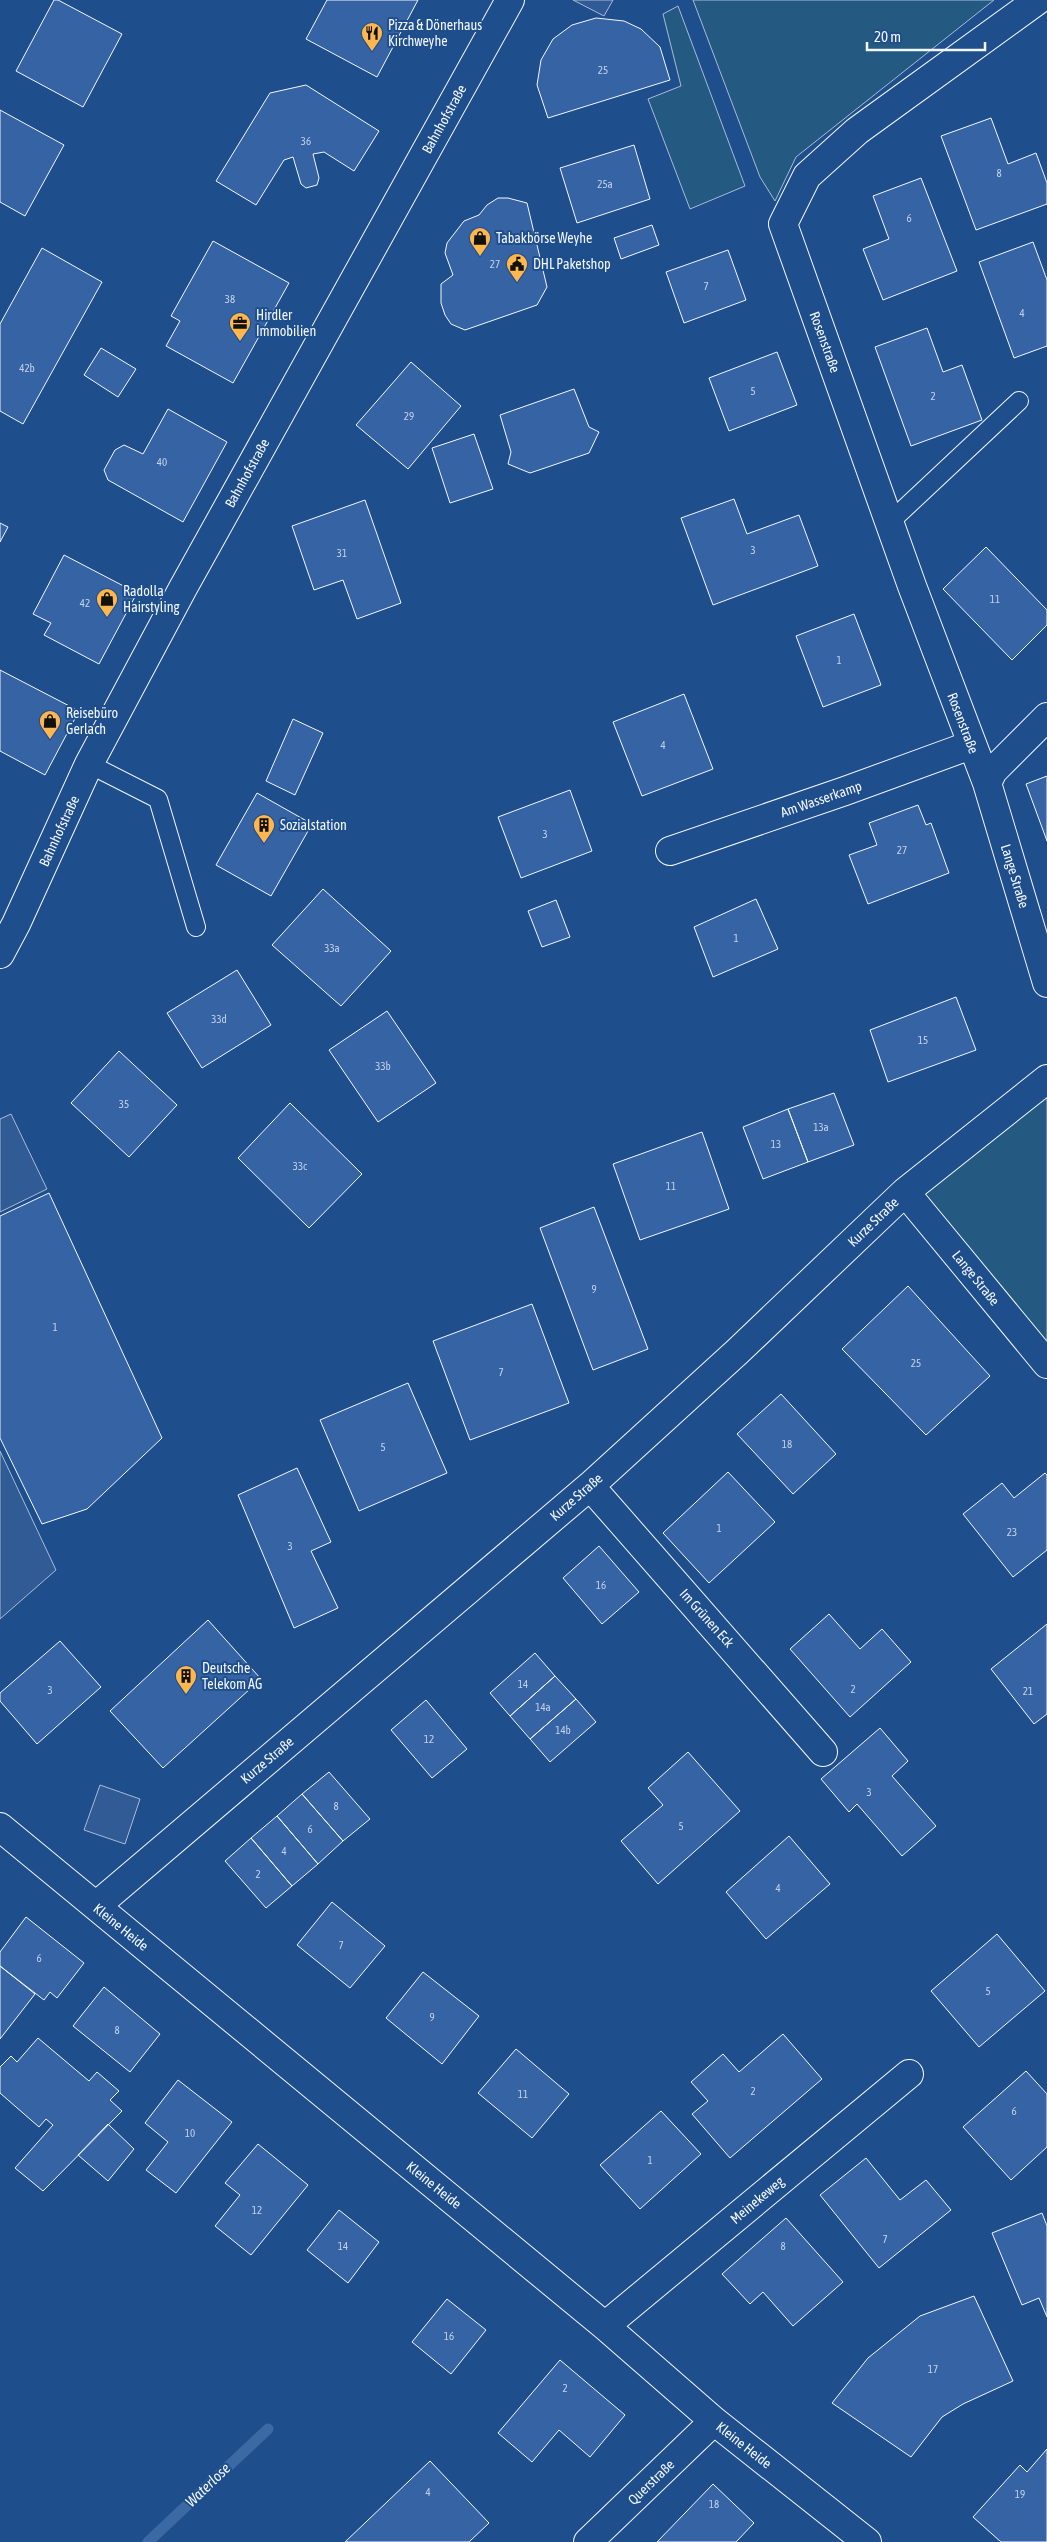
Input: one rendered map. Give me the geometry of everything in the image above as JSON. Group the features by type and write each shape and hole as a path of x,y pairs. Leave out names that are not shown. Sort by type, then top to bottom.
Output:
{"street":[{"name":"Bahnhofstraße","path":"0,954 16,924 89,764 183,588 510,0"},
{"name":"Rosenstraße","path":"990,777 970,744 783,224 807,176 857,131 1038,0"},
{"path":"990,777 1047,717"},
{"name":"Am Wasserkamp","path":"670,851 845,791 970,744"},
{"name":"Lange Straße","path":"990,777 1047,983"},
{"name":"Kurze Straße","path":"96,1906 590,1486 744,1345 905,1192 1047,1079"},
{"name":"Lange Straße","path":"905,1192 1047,1364"},
{"name":"Im Grünen Eck","path":"590,1486 823,1752"},
{"name":"Kleine Heide","path":"0,1827 605,2326 714,2421 867,2542"},
{"name":"Meinekeweg","path":"605,2326 909,2074"},
{"name":"Querstraße","path":"588,2542 714,2421"}],"lane":[{"path":"890,522 1019,401"},
{"path":"89,764 158,799 196,927"}],"shaded area":[{"path":"573,0 613,0 604,16"},
{"path":"693,0 994,0 796,157 775,201 760,177"},
{"path":"678,6 745,186 690,209 648,99 681,86 663,14"},
{"path":"1047,1088 1047,1350 914,1193"},
{"path":"11,1114 47,1189 0,1212 0,1119"},
{"path":"0,1451 56,1570 0,1619"},
{"path":"100,1785 140,1799 125,1844 84,1830"}],"building":[{"path":"54,0 58,0 122,34 83,107 16,71"},
{"path":"327,0 418,0 377,77 306,39"},
{"path":"596,18 624,21 641,29 660,47 670,80 548,118 537,85 541,60 553,39 572,25"},
{"path":"306,85 379,131 354,171 324,152 313,154 319,178 317,185 306,188 301,184 293,157 284,160 256,205 216,181 270,93"},
{"path":"0,110 64,145 25,216 0,202"},
{"path":"991,118 1008,164 1036,153 1047,183 1047,204 976,230 941,136"},
{"path":"634,145 650,199 577,223 560,168"},
{"path":"921,178 957,271 883,300 863,249 889,239 873,196"},
{"path":"498,198 508,198 527,203 547,287 537,305 465,330 451,324 445,315 441,303 441,284 453,275 445,253 447,243 464,221 479,215 487,205"},
{"path":"652,225 659,245 621,259 614,238"},
{"path":"213,241 289,283 233,383 166,346 180,321 171,316"},
{"path":"1033,242 1047,280 1047,346 1014,358 979,262"},
{"path":"42,248 102,282 23,424 0,411 0,324"},
{"path":"728,250 746,300 684,323 666,272"},
{"path":"927,328 943,372 962,365 982,420 911,446 875,347"},
{"path":"101,348 136,369 118,397 84,375"},
{"path":"777,352 797,405 729,431 709,378"},
{"path":"411,362 461,406 408,469 356,425"},
{"path":"574,389 589,427 599,432 589,453 530,473 508,464 511,452 500,415"},
{"path":"168,409 227,442 183,522 108,480 104,470 115,450 124,445 143,454"},
{"path":"474,434 493,489 450,503 432,448"},
{"path":"734,499 747,534 799,515 818,566 713,605 681,518"},
{"path":"365,500 401,603 357,619 343,580 314,590 292,526"},
{"path":"0,523 8,527 0,542"},
{"path":"986,547 1047,610 1047,625 1012,660 943,589"},
{"path":"64,555 137,593 99,664 44,635 51,623 33,614"},
{"path":"854,614 881,685 823,707 796,636"},
{"path":"0,670 79,711 45,775 0,751"},
{"path":"684,694 713,769 642,796 613,722"},
{"path":"293,719 323,733 295,795 266,781"},
{"path":"1047,776 1047,841 1026,784"},
{"path":"570,790 592,851 521,878 498,817"},
{"name":"Sozialstation","path":"257,793 312,824 271,896 216,865"},
{"path":"918,805 926,825 931,823 949,873 868,904 849,855 877,845 869,823"},
{"path":"323,889 391,951 341,1006 272,945"},
{"path":"756,899 778,949 713,977 694,927"},
{"path":"556,900 570,937 542,947 528,911"},
{"path":"237,970 271,1025 202,1068 167,1013"},
{"path":"956,997 976,1050 888,1082 870,1030"},
{"path":"387,1011 436,1083 378,1122 329,1050"},
{"path":"119,1051 177,1105 129,1157 71,1103"},
{"path":"834,1093 854,1145 808,1162 788,1109"},
{"path":"290,1103 362,1174 309,1228 238,1158"},
{"path":"788,1109 808,1162 763,1179 743,1127"},
{"path":"702,1132 729,1209 640,1240 613,1164"},
{"path":"49,1193 162,1438 87,1509 42,1524 0,1438 0,1216"},
{"path":"594,1207 648,1349 593,1370 540,1228"},
{"path":"908,1286 990,1376 926,1435 842,1349"},
{"path":"532,1304 569,1403 470,1440 433,1341"},
{"path":"408,1383 447,1473 359,1511 320,1420"},
{"path":"781,1394 836,1454 793,1494 737,1434"},
{"path":"297,1468 331,1542 311,1551 338,1608 294,1628 238,1495"},
{"path":"728,1472 775,1522 709,1583 663,1533"},
{"path":"1045,1473 1047,1475 1047,1550 1013,1577 963,1514 1002,1483 1014,1498"},
{"path":"599,1546 639,1592 602,1624 563,1578"},
{"path":"829,1614 860,1649 882,1629 911,1662 850,1717 790,1649"},
{"name":"Deutsche Telekom AG","path":"208,1620 261,1679 163,1768 110,1711"},
{"path":"1047,1624 1047,1714 1034,1724 991,1669"},
{"path":"60,1641 101,1687 37,1744 0,1701 0,1693"},
{"path":"535,1653 555,1676 510,1716 490,1693"},
{"path":"555,1676 576,1699 530,1739 510,1716"},
{"path":"576,1699 596,1722 550,1762 530,1739"},
{"path":"426,1700 467,1749 432,1778 391,1730"},
{"path":"880,1728 908,1761 892,1776 936,1826 902,1856 857,1804 849,1812 821,1779"},
{"path":"688,1752 740,1811 658,1884 621,1841 663,1805 648,1788"},
{"path":"329,1772 370,1819 343,1841 302,1794"},
{"path":"302,1794 343,1841 318,1864 277,1816"},
{"path":"277,1816 318,1864 292,1886 251,1838"},
{"path":"789,1836 830,1884 766,1939 726,1892"},
{"path":"251,1838 292,1886 266,1908 225,1861"},
{"path":"332,1902 385,1946 350,1988 297,1945"},
{"path":"26,1917 84,1963 57,1998 50,1992 44,2000 0,1966 0,1952"},
{"path":"997,1934 1045,1991 979,2047 931,1991"},
{"path":"0,1966 35,1994 0,2039"},
{"path":"423,1972 479,2016 442,2064 386,2018"},
{"path":"104,1987 160,2034 130,2072 73,2026"},
{"path":"783,2034 822,2079 730,2158 692,2114 708,2101 691,2082 723,2054 739,2072"},
{"path":"38,2038 89,2081 97,2072 119,2091 110,2100 122,2111 43,2191 15,2168 53,2125 46,2119 39,2127 0,2093 0,2067 11,2056 17,2062"},
{"path":"516,2049 569,2094 532,2138 478,2093"},
{"path":"1026,2071 1047,2094 1047,2147 1011,2180 963,2127"},
{"path":"178,2080 232,2122 176,2193 146,2170 168,2142 145,2123"},
{"path":"661,2111 701,2154 640,2209 600,2165"},
{"path":"108,2124 134,2149 108,2181 78,2155"},
{"path":"258,2144 308,2185 251,2255 215,2226 240,2195 225,2183"},
{"path":"866,2158 900,2200 926,2180 951,2210 879,2268 820,2195"},
{"path":"339,2210 379,2242 348,2283 307,2250"},
{"path":"1042,2213 1047,2226 1047,2317 1039,2298 1022,2305 992,2233"},
{"path":"786,2218 843,2282 793,2326 763,2292 750,2304 722,2274"},
{"path":"974,2296 1013,2381 963,2404 942,2417 911,2457 832,2403 868,2358 920,2316"},
{"path":"447,2299 486,2330 451,2374 412,2342"},
{"path":"560,2360 625,2415 590,2457 559,2430 532,2462 498,2433"},
{"path":"1047,2449 1047,2542 1001,2542 973,2517 1020,2465 1027,2472"},
{"path":"430,2461 489,2523 469,2542 345,2542"},
{"path":"713,2484 754,2523 736,2542 657,2542"}],"waterway":[{"name":"Waterlose","path":"148,2542 268,2429"}],"place":[{"name":"Pizza & Dönerhaus Kirchweyhe","path":"372,52"},
{"name":"Tabakbörse Weyhe","path":"480,257"},
{"name":"DHL Paketshop","path":"517,283"},
{"name":"Hirdler Immobilien","path":"240,342"},
{"name":"Radolla Hairstyling","path":"107,618"},
{"name":"Reisebüro Gerlach","path":"50,740"},
{"name":"Sozialstation","path":"264,844"},
{"name":"Deutsche Telekom AG","path":"186,1695"}]}
